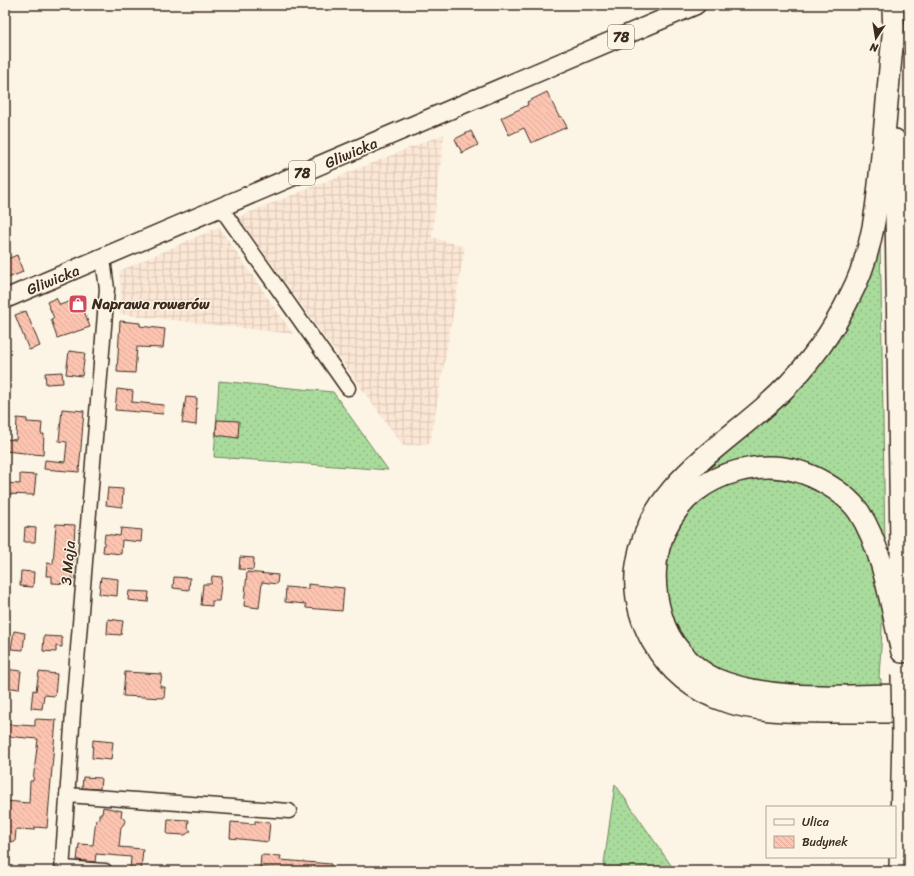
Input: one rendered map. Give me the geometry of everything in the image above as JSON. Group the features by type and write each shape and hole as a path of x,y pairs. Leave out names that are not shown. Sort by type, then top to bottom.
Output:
{"highway":[{"path":"893,5 903,733 900,871"},
{"path":"894,26 878,198 868,248 852,292 832,329 807,364 778,394 685,475 664,497 649,521 639,547 635,574 638,604 646,629 661,657 681,678 706,695 735,706 775,711 909,712"},
{"path":"902,652 874,540 858,511 837,491 810,474 780,466 752,467 723,475 697,489 678,508 665,528 657,552 654,575 656,601 662,619 675,645 692,663 713,678 739,688 775,695 909,695"}],"main road":[{"name":"Gliwicka","path":"5,299 103,259 696,5"}],"street":[{"path":"221,208 348,388"},
{"name":"3 Maja","path":"63,870 107,289 103,259"},
{"path":"68,796 289,812"},
{"path":"63,870 105,871"}],"shaded area":[{"path":"444,134 432,237 465,247 430,443 403,446 238,217"},
{"path":"219,227 293,334 119,314 121,290 119,271"}],"green space":[{"path":"877,244 880,245 881,283 885,550 883,551 865,513 856,501 835,482 823,475 799,465 766,460 744,462 722,469 687,491 663,520 651,553 649,589 658,624 676,655 705,680 742,696 758,699 793,702 882,701 882,707 811,707 775,705 740,699 709,688 681,669 660,643 646,606 644,594 644,568 648,543 658,520 675,495 700,469 769,411 788,393 820,355 847,314 868,269"},
{"path":"219,381 333,392 388,470 214,457"},
{"path":"780,475 812,486 828,494 840,504 850,516 865,542 875,572 882,612 879,678 881,679 881,689 793,689 726,675 689,650 666,609 665,551 685,513 724,483"},
{"path":"615,784 675,871 603,871"}],"building":[{"path":"547,92 559,117 561,116 567,127 531,143 524,128 509,135 501,118 528,105 527,102"},
{"path":"471,131 478,145 462,153 455,139"},
{"path":"17,255 23,272 8,278 5,271 5,260"},
{"path":"56,298 60,305 79,298 90,327 57,338 51,319 54,318 47,302"},
{"path":"26,311 40,346 29,350 15,315"},
{"path":"120,321 140,323 140,326 165,329 163,348 137,347 135,373 117,372"},
{"path":"69,351 85,353 82,376 66,374"},
{"path":"62,372 63,383 46,384 45,373"},
{"path":"117,389 133,391 132,402 164,405 163,414 115,410"},
{"path":"186,397 197,398 196,425 182,423"},
{"path":"62,409 84,411 79,472 44,469 45,460 65,462 67,442 59,441"},
{"path":"17,418 27,419 27,422 42,423 41,434 44,434 43,455 5,451 5,439 16,440"},
{"path":"217,420 239,421 238,438 216,435"},
{"path":"20,474 36,475 34,495 5,494 5,483 20,484"},
{"path":"108,488 123,489 122,507 106,505"},
{"path":"56,524 75,525 72,584 52,583 52,576 46,576 47,563 53,564"},
{"path":"25,527 36,528 35,542 24,542"},
{"path":"121,528 142,530 141,542 122,540 121,554 103,552 105,534 120,536"},
{"path":"240,557 254,558 253,570 239,569"},
{"path":"21,571 34,572 33,587 20,586"},
{"path":"247,572 278,575 277,584 262,582 259,608 244,606"},
{"path":"212,576 222,577 219,601 212,601 212,606 201,605 203,584 211,584"},
{"path":"101,577 118,579 117,596 99,594"},
{"path":"174,577 190,578 189,590 173,588"},
{"path":"308,584 344,588 342,611 306,608 306,604 285,602 286,587 308,589"},
{"path":"129,591 149,592 148,602 128,600"},
{"path":"108,619 123,621 121,635 107,634"},
{"path":"14,631 25,633 23,650 11,649"},
{"path":"44,636 62,637 62,647 56,646 56,652 43,651"},
{"path":"5,669 21,671 19,689 5,687"},
{"path":"39,672 57,674 55,696 44,695 42,709 31,708 33,690 36,691"},
{"path":"125,672 162,674 160,687 165,687 164,698 123,696"},
{"path":"35,719 56,720 47,828 35,827 35,830 16,829 15,842 5,841 5,801 29,803 30,781 33,781 38,739 5,736 5,724 35,726"},
{"path":"93,740 113,742 111,760 92,758"},
{"path":"83,777 101,778 100,789 82,788"},
{"path":"103,807 122,811 121,816 125,820 121,827 119,847 143,849 141,871 130,870 131,857 96,854 95,862 77,860 79,844 93,845 96,819 99,820 99,814 102,814"},
{"path":"168,819 189,820 188,828 191,831 185,835 167,834"},
{"path":"255,821 270,822 268,842 230,838 231,822 255,824"},
{"path":"261,855 281,856 280,860 331,864 331,871 289,871 260,868"}],"place":[{"name":"Naprawa rowerów","path":"78,304"}]}
